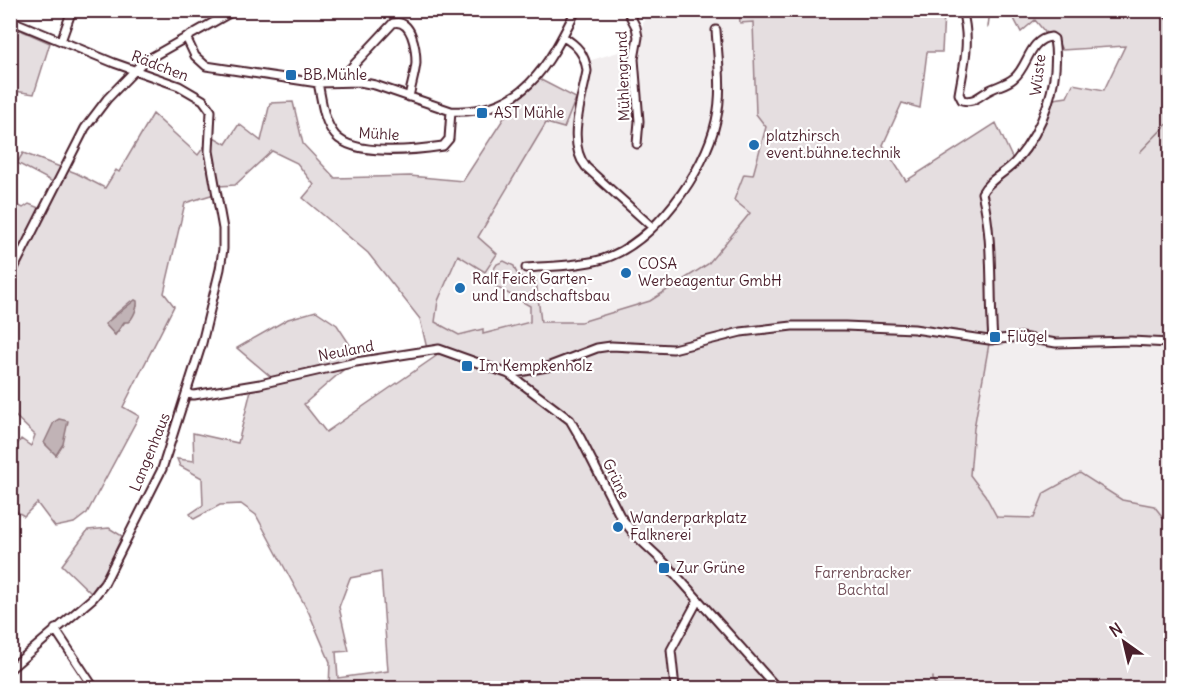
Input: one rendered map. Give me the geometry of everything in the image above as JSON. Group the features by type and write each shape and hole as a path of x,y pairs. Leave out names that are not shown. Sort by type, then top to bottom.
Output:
{"main road":[{"path":"1167,10 1170,14"}],"street":[{"path":"61,41 72,10"},
{"path":"10,276 85,128 95,113 143,62 235,10"},
{"path":"186,37 195,56 206,66 318,83 344,82 375,85 451,111 464,112 492,108 513,99 539,72 563,37 576,10"},
{"name":"Mühlengrund","path":"627,10 636,27 638,37 634,59 639,121 637,144"},
{"name":"Wüste","path":"962,10 966,25 967,45 966,64 959,94 966,102 977,99 988,90 1013,79 1019,73 1029,53 1043,40 1051,37 1055,43 1052,92 1047,108 1016,161 987,185 982,193 987,210 990,239 993,340"},
{"name":"Rädchen","path":"10,20 179,86 209,106 212,115 209,151 219,200"},
{"path":"344,82 348,71 393,23 405,23 409,28 416,62 410,97"},
{"path":"526,268 603,259 638,240 672,205 701,159 716,122 720,74 716,30"},
{"path":"563,37 578,48 587,71 575,143 578,154 586,167 652,227"},
{"name":"Mühle","path":"318,83 329,126 340,140 357,148 380,150 443,146 449,139 451,111"},
{"name":"Langenhaus","path":"10,669 93,598 104,584 162,469 202,343 223,249 219,200"},
{"path":"508,374 547,367 597,348 611,346 673,349 741,332 792,326 914,329 993,340 1021,337 1056,343 1131,341 1170,343"},
{"name":"Neuland","path":"186,394 194,395 229,389 356,362 439,350 508,374"},
{"name":"Grüne","path":"508,374 570,420 620,516 777,688"},
{"path":"675,688 671,650 698,600"},
{"path":"55,629 94,688"}],"shaded area":[{"path":"674,11 687,14 688,11 739,11 740,23 753,22 756,114 766,127 753,175 750,213 708,264 650,301 581,322 541,322 536,280 521,279 509,262 530,306 530,322 483,335 483,329 459,335 435,323 438,301 458,255 497,254 478,237 546,123 564,128 581,82 581,63 639,46 644,19 671,18"},
{"path":"135,300 137,304 133,316 128,322 124,322 115,335 105,324"},
{"path":"990,338 1170,343 1170,526 1154,506 1122,500 1080,474 1044,493 1034,518 997,517 970,475 974,428"},
{"path":"59,419 68,421 63,444 56,455 44,443 54,422"}],"green space":[{"name":"Farrenbracker Bachtal","path":"926,10 944,13 942,52 927,52 920,108 902,103 883,145 906,181 996,123 1015,164 1022,157 1054,99 1067,97 1073,84 1104,90 1125,46 1062,50 1056,38 1049,37 1035,20 1021,32 1010,11 1170,11 1170,343 990,338 974,428 970,475 985,495 997,517 1034,518 1044,493 1080,473 1122,500 1154,506 1170,526 1170,688 329,688 330,662 309,613 256,515 241,504 220,505 194,519 190,514 203,505 202,478 180,466 177,459 194,461 193,433 238,443 251,390 269,385 271,377 237,348 288,319 316,311 337,325 358,357 304,404 326,432 442,352 428,353 420,319 368,253 303,198 314,185 297,163 272,151 235,185 219,186 214,194 185,203 164,293 174,306 123,407 139,416 87,513 74,523 55,527 37,503 24,516 11,508 11,454 21,439 31,446 35,435 11,412 10,201 23,208 29,204 44,210 57,184 17,163 23,153 76,173 105,188 116,170 119,172 153,114 198,155 212,136 226,144 239,124 261,141 270,103 293,102 303,144 335,178 410,176 463,181 513,104 539,79 576,98 564,128 546,123 478,237 497,254 485,272 458,255 438,301 435,322 459,335 483,329 483,334 530,322 530,306 486,281 497,264 504,261 514,266 522,277 536,280 541,322 581,322 650,301 708,264 750,213 734,200 744,174 753,175 766,127 756,114 753,22 740,23 739,11","holes":["131,301 137,306 115,335 108,326 111,318","381,572 388,671 338,678 336,652 349,651 339,607 350,578"]},
{"path":"11,26 50,43 34,94 15,91 11,100"},
{"path":"109,528 122,536 106,571 91,593 62,565 88,530"}],"waterway":[{"path":"988,27 990,10"},
{"path":"1140,152 1170,121"},
{"path":"10,508 13,505"},
{"path":"933,677 938,688"}],"place":[{"name":"BB Mühle","path":"291,75"},
{"name":"AST Mühle","path":"482,113"},
{"name":"platzhirsch event.bühne.technik","path":"754,145"},
{"name":"COSA Werbeagentur GmbH","path":"626,273"},
{"name":"Ralf Feick Garten- und Landschaftsbau","path":"460,288"},
{"name":"Flügel","path":"995,337"},
{"name":"Im Kempkenholz","path":"467,366"},
{"name":"Wanderparkplatz Falknerei","path":"618,527"},
{"name":"Zur Grüne","path":"664,568"}]}
